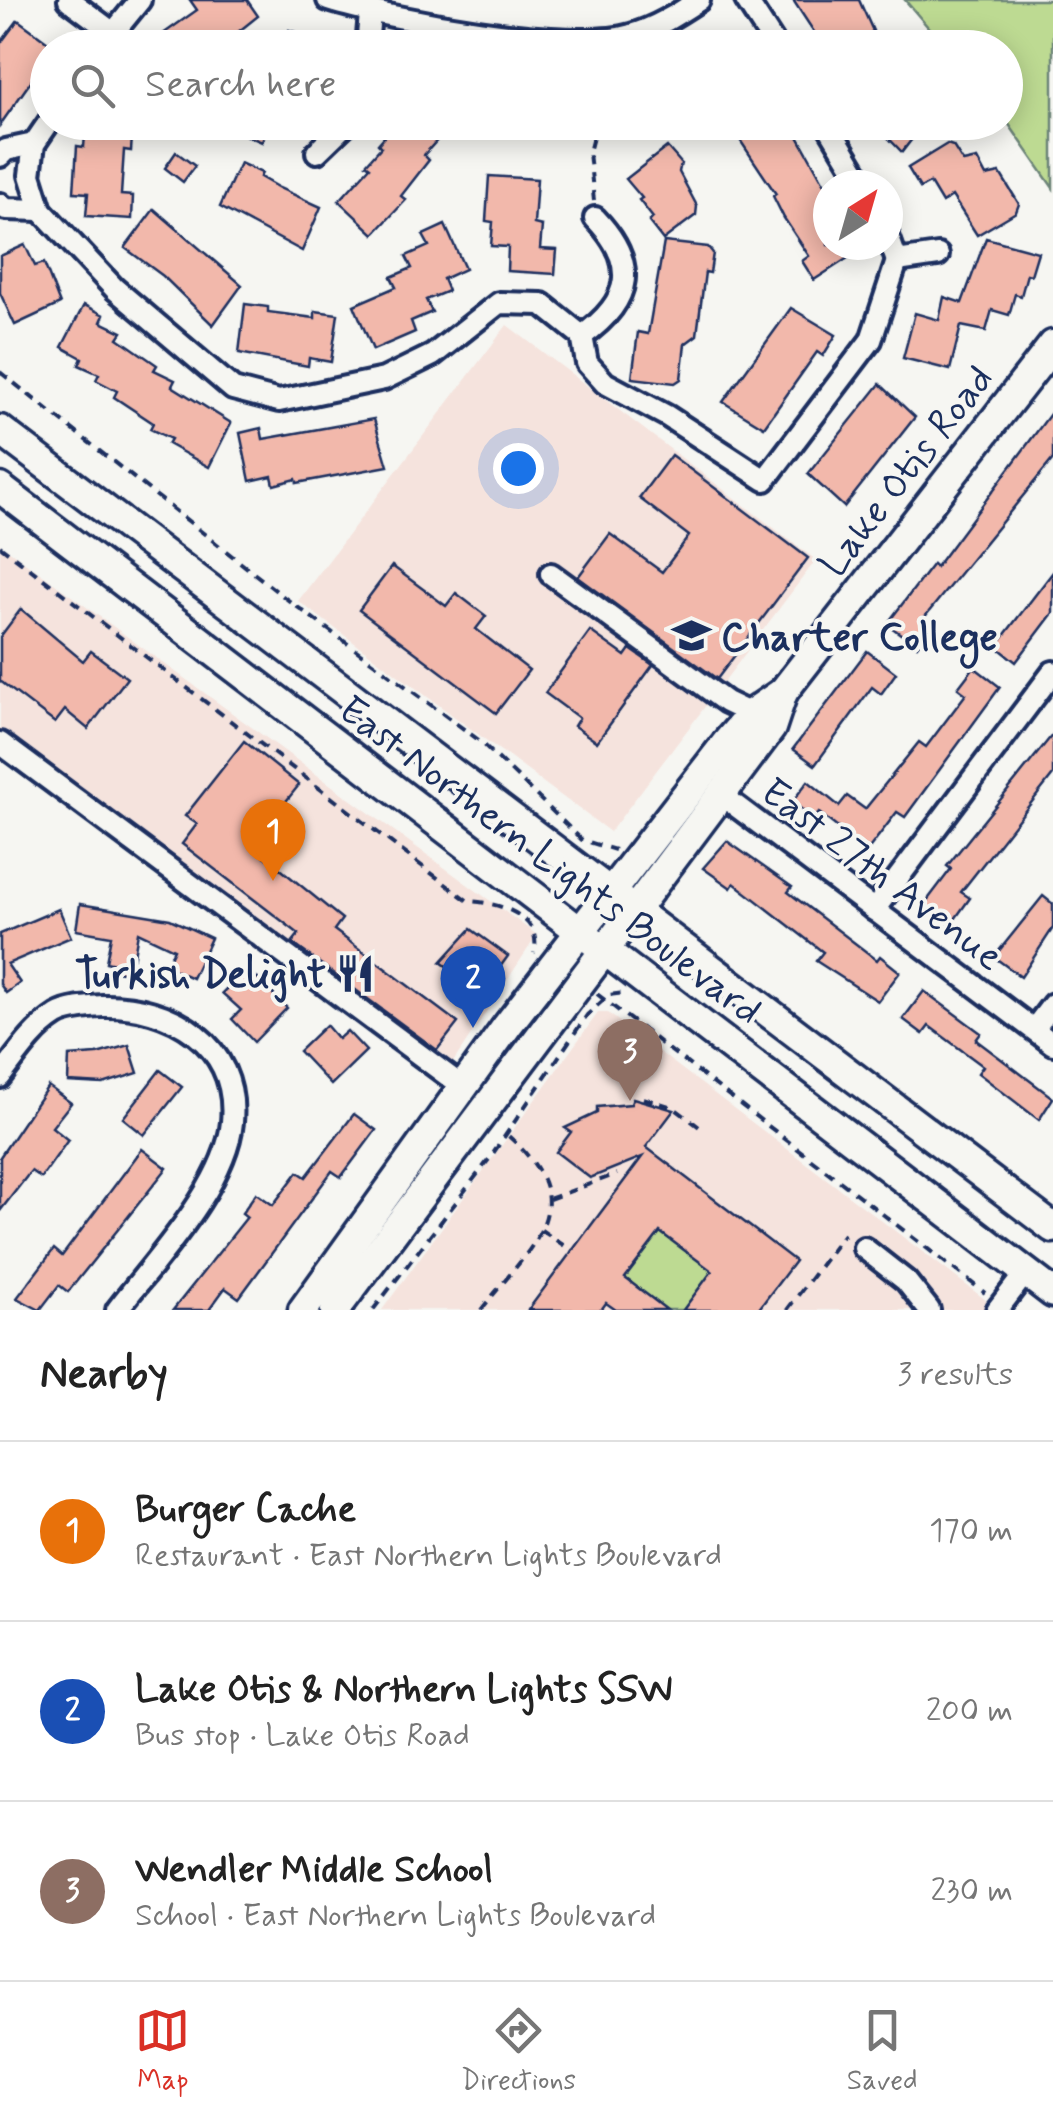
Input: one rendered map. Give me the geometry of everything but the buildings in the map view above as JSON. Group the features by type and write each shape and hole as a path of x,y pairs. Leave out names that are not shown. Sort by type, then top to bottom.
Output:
{"main road":[{"name":"Lake Otis Road","path":"335,1310 602,950 623,898 751,714 783,692 1053,344"},
{"name":"East Northern Lights Boulevard","path":"0,430 623,898 1053,1228"},
{"name":"East Northern Lights Boulevard","path":"0,488 1053,1293"},
{"name":"Lake Otis Road","path":"303,1310 579,932 623,898 720,794 771,728 783,692"}],"street":[{"path":"69,0 97,30"},
{"path":"114,30 140,0"},
{"path":"328,0 370,13 489,30"},
{"path":"640,30 699,0"},
{"path":"746,0 766,30"},
{"path":"369,30 370,13"},
{"path":"37,140 30,176 41,210 115,289 233,389 279,401 384,379 433,356 498,303 542,304 582,336 587,363 606,382 765,480 871,340 898,261 938,255"},
{"path":"317,152 329,140"},
{"path":"837,140 855,170"},
{"path":"0,156 6,150 34,144"},
{"path":"0,204 18,211 41,210"},
{"path":"582,336 619,303 624,283 623,258 614,238 595,218"},
{"path":"551,574 726,702 751,714"},
{"path":"874,910 1053,672"},
{"path":"0,743 463,1087"},
{"name":"East 27th Avenue","path":"720,794 1053,1044"},
{"path":"1034,1029 1053,1004"},
{"path":"0,1077 29,1039 59,1014 128,1005 159,1010 192,1030 216,1055 229,1088 232,1120 225,1153 200,1199 117,1310"},
{"path":"864,1248 906,1280 930,1310"},
{"path":"999,1307 1026,1272"}],"path":[{"path":"592,140 589,152 595,218"},
{"path":"0,372 284,597 480,741 582,840 616,850"},
{"path":"0,546 468,900 499,902 528,924 537,942 534,954"},
{"path":"374,1310 506,1134 587,1015 604,1000 625,994"},
{"path":"604,1000 999,1307"},
{"path":"643,1098 673,1107 702,1129"},
{"path":"481,1310 541,1230 549,1200 541,1169 506,1134"},
{"path":"549,1200 618,1174"},
{"path":"541,1230 572,1251"},
{"path":"787,1310 844,1234"}],"shaded area":[{"path":"507,325 816,560 610,832 298,601"},
{"path":"0,544 537,935 446,1073 0,740"},
{"path":"598,1013 608,1013 999,1310 382,1310"}],"green space":[{"path":"905,0 1053,0 1053,188 1020,140 1023,140 1023,30 931,30"},
{"path":"660,1232 712,1271 683,1310 667,1310 625,1278"}],"place":[{"name":"Charter College","path":"691,636"},
{"name":"Burger Cache","path":"273,881"},
{"name":"Turkish Delight","path":"356,973"},
{"name":"Lake Otis & Northern Lights SSW","path":"473,1028"},
{"name":"Wendler Middle School","path":"630,1101"}]}
